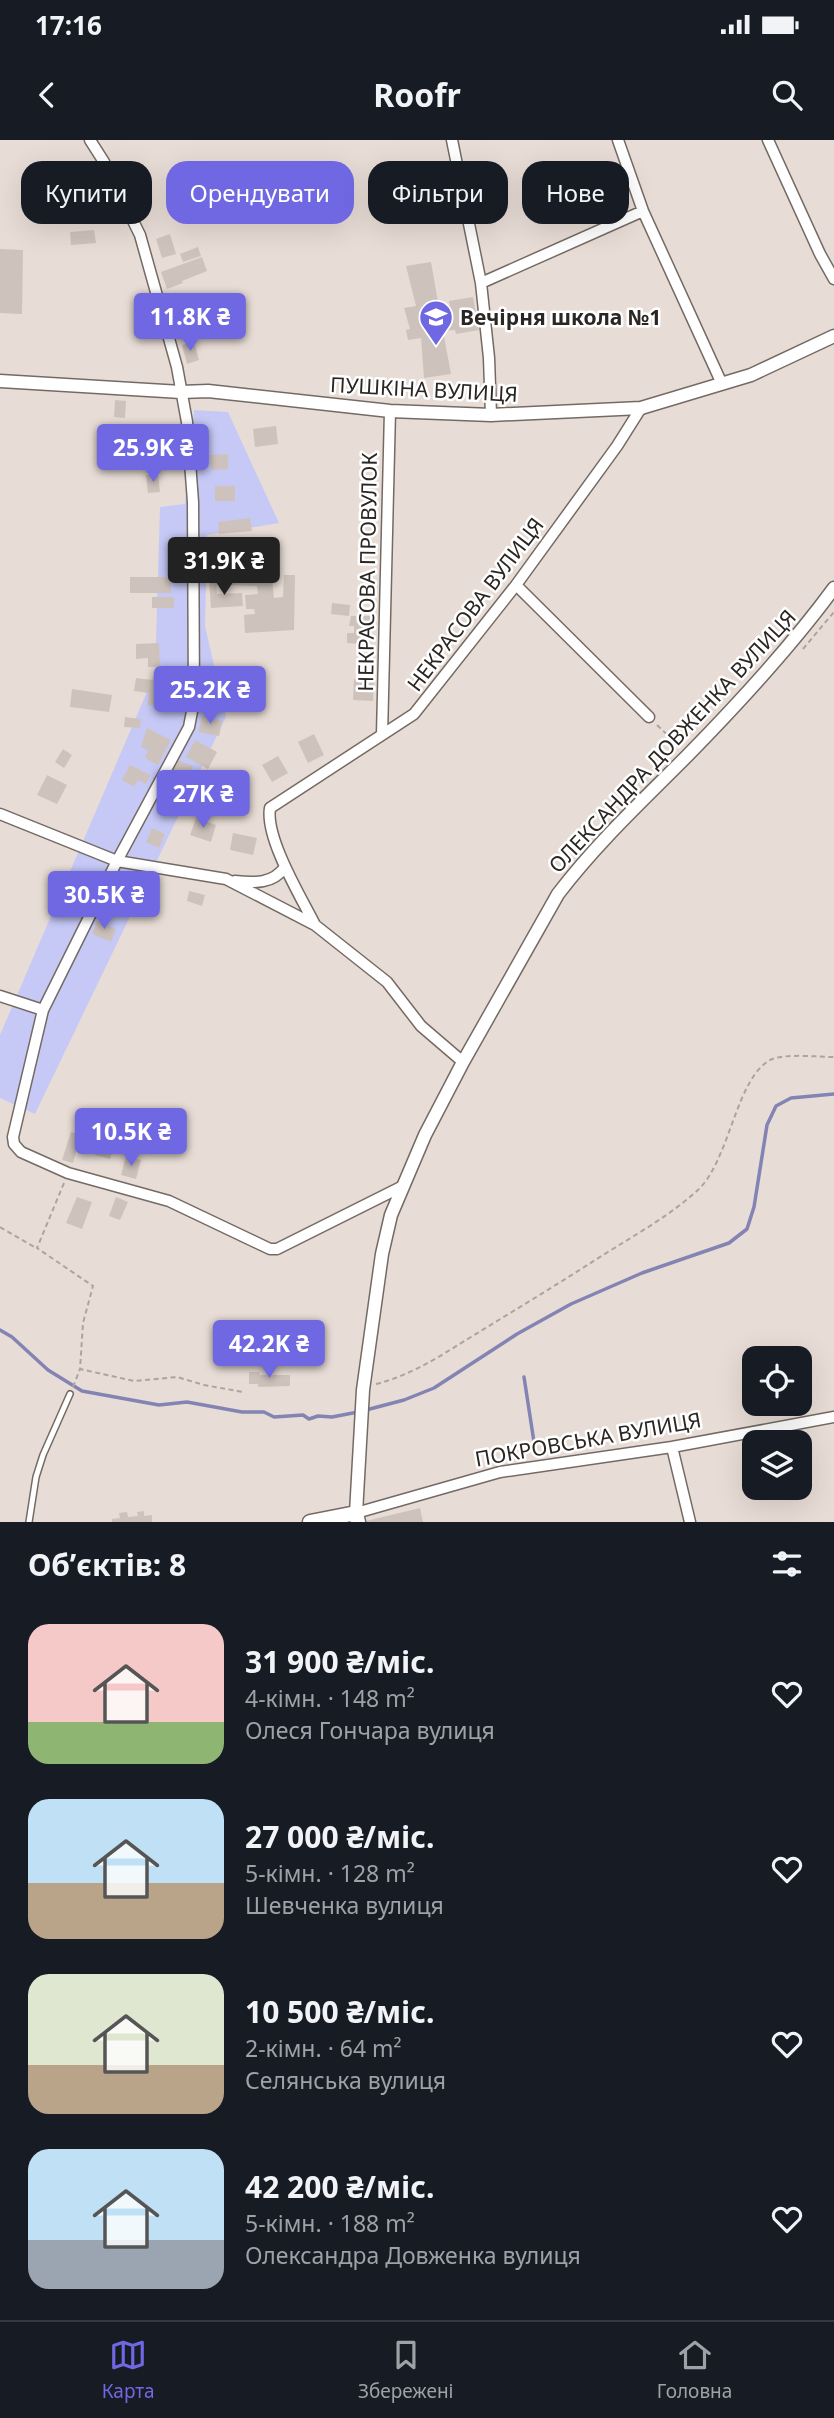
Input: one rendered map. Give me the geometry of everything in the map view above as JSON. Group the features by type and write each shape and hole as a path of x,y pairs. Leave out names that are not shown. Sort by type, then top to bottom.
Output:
{"main road":[{"name":"ПОКРОВСЬКА ВУЛИЦЯ","path":"310,1522 357,1518"}],"street":[{"path":"90,140 104,162 140,235 177,367 187,422 193,502 194,701 189,727 117,860 43,1010 13,1137 15,1144 21,1152 68,1173 169,1201 270,1249 277,1249 403,1186"},
{"path":"452,140 481,283 491,415"},
{"path":"618,140 643,211 722,384"},
{"path":"768,140 834,279"},
{"path":"481,283 643,211"},
{"name":"ПУШКІНА ВУЛИЦЯ","path":"0,381 181,392 208,391 390,411 491,415 641,408 751,374 834,336"},
{"name":"НЕКРАСОВА ВУЛИЦЯ","path":"315,925 285,867 268,819 270,808 414,714 516,585 617,446 641,408"},
{"name":"НЕКРАСОВА ПРОВУЛОК","path":"382,735 390,411"},
{"path":"516,585 649,717"},
{"name":"ОЛЕКСАНДРА ДОВЖЕНКА ВУЛИЦЯ","path":"357,1518 360,1419 382,1254 391,1215 425,1135 537,927 576,870 778,658 834,588"},
{"path":"0,814 117,860 226,879 261,882 280,875 285,867"},
{"path":"226,879 315,925 387,982 421,1026 463,1062"},
{"path":"0,996 43,1010"},
{"name":"ПОКРОВСЬКА ВУЛИЦЯ","path":"357,1518 500,1472 672,1447 834,1417"},
{"path":"672,1447 690,1522"}],"lane":[{"path":"29,1522 36,1477 43,1455 70,1394"}],"path":[{"path":"649,717 681,748"},
{"path":"363,1390 398,1379 439,1357 644,1229 700,1188 717,1161 751,1078 771,1060 834,1057"},
{"path":"37,1248 68,1173"},
{"path":"0,1227 93,1286 85,1317 80,1369 70,1394"},
{"path":"80,1369 134,1381 177,1377 243,1392"}],"shaded area":[{"path":"194,410 228,412 279,523 207,535 205,626 226,717 35,1114 0,1098 0,1035 155,673 160,507 185,504"}],"building":[{"path":"94,230 96,243 71,245 70,232"},
{"path":"170,234 176,254 162,258 156,239"},
{"path":"198,247 201,256 183,262 180,254"},
{"path":"0,249 23,250 22,314 0,313"},
{"path":"202,257 207,271 167,289 161,272"},
{"path":"431,262 442,325 453,323 449,301 473,297 479,330 456,334 455,330 443,331 451,374 424,378 421,338 408,340 406,330 410,329 404,308 416,306 406,266"},
{"path":"194,342 199,360 187,364 182,345"},
{"path":"115,400 126,401 125,418 114,417"},
{"path":"276,426 278,444 255,447 253,429"},
{"path":"146,446 146,449 159,448 160,463 129,465 128,447"},
{"path":"228,454 228,469 211,470 210,455"},
{"path":"158,474 160,492 148,493 146,475"},
{"path":"215,486 235,486 235,501 215,501"},
{"path":"250,518 252,531 219,534 218,522"},
{"path":"212,546 262,547 270,559 274,598 283,597 284,575 295,575 294,630 245,633 244,615 255,614 254,609 246,609 245,595 258,594 257,586 230,585 230,565 212,565"},
{"path":"130,577 171,577 171,593 130,593"},
{"path":"216,578 217,594 242,593 243,606 211,608 209,579"},
{"path":"152,597 174,597 174,608 152,608"},
{"path":"332,603 350,605 349,616 331,614"},
{"path":"351,616 370,616 370,645 347,643 347,633 354,633 354,626 349,626"},
{"path":"159,643 160,667 148,667 148,658 136,659 136,644"},
{"path":"136,678 169,682 166,707 147,705 149,693 134,691"},
{"path":"354,679 374,680 373,701 353,700"},
{"path":"72,689 112,695 109,712 70,707"},
{"path":"218,691 246,691 246,709 218,710"},
{"path":"202,716 222,721 219,736 198,732"},
{"path":"125,717 141,719 140,728 124,727"},
{"path":"147,728 171,740 158,765 145,758 148,750 141,747"},
{"path":"314,734 324,755 308,763 298,742"},
{"path":"195,740 217,752 208,769 186,757"},
{"path":"63,749 72,755 64,768 55,762"},
{"path":"278,756 288,773 272,782 262,765"},
{"path":"177,760 193,766 189,776 173,770"},
{"path":"130,765 150,775 146,784 138,780 134,787 122,780"},
{"path":"47,775 67,785 57,804 37,795"},
{"path":"174,778 188,783 183,795 169,790"},
{"path":"196,818 216,825 211,842 190,835"},
{"path":"152,828 165,834 159,848 146,842"},
{"path":"233,833 257,838 253,855 230,850"},
{"path":"134,875 153,880 149,892 131,887"},
{"path":"69,889 87,897 80,914 61,906"},
{"path":"113,890 129,897 122,912 106,905"},
{"path":"189,891 205,895 202,906 187,901"},
{"path":"97,921 116,929 111,942 92,934"},
{"path":"71,1132 81,1135 73,1163 62,1160"},
{"path":"101,1135 116,1139 110,1159 95,1155"},
{"path":"126,1156 141,1160 136,1179 121,1175"},
{"path":"77,1197 92,1202 82,1229 66,1223"},
{"path":"116,1197 128,1202 120,1220 109,1216"},
{"path":"249,1372 259,1372 260,1375 290,1375 290,1386 258,1387 258,1384 249,1384"},
{"path":"420,1508 423,1522 366,1522 366,1521"},
{"path":"144,1511 144,1516 152,1515 152,1522 112,1522 112,1519 120,1518 119,1513 127,1512 128,1517 138,1516 137,1512"}],"waterway":[{"path":"366,1410 404,1400 434,1388 517,1334 571,1304 642,1273 729,1243 747,1229 754,1207 767,1125 776,1106 791,1098 834,1094"},
{"path":"0,1330 12,1337 48,1370 82,1391 159,1405 187,1402 242,1412 264,1412 274,1417 303,1415 309,1419 358,1412"},
{"path":"524,1377 536,1455"}],"place":[{"name":"Вечірня школа №1","path":"436,347"}]}
